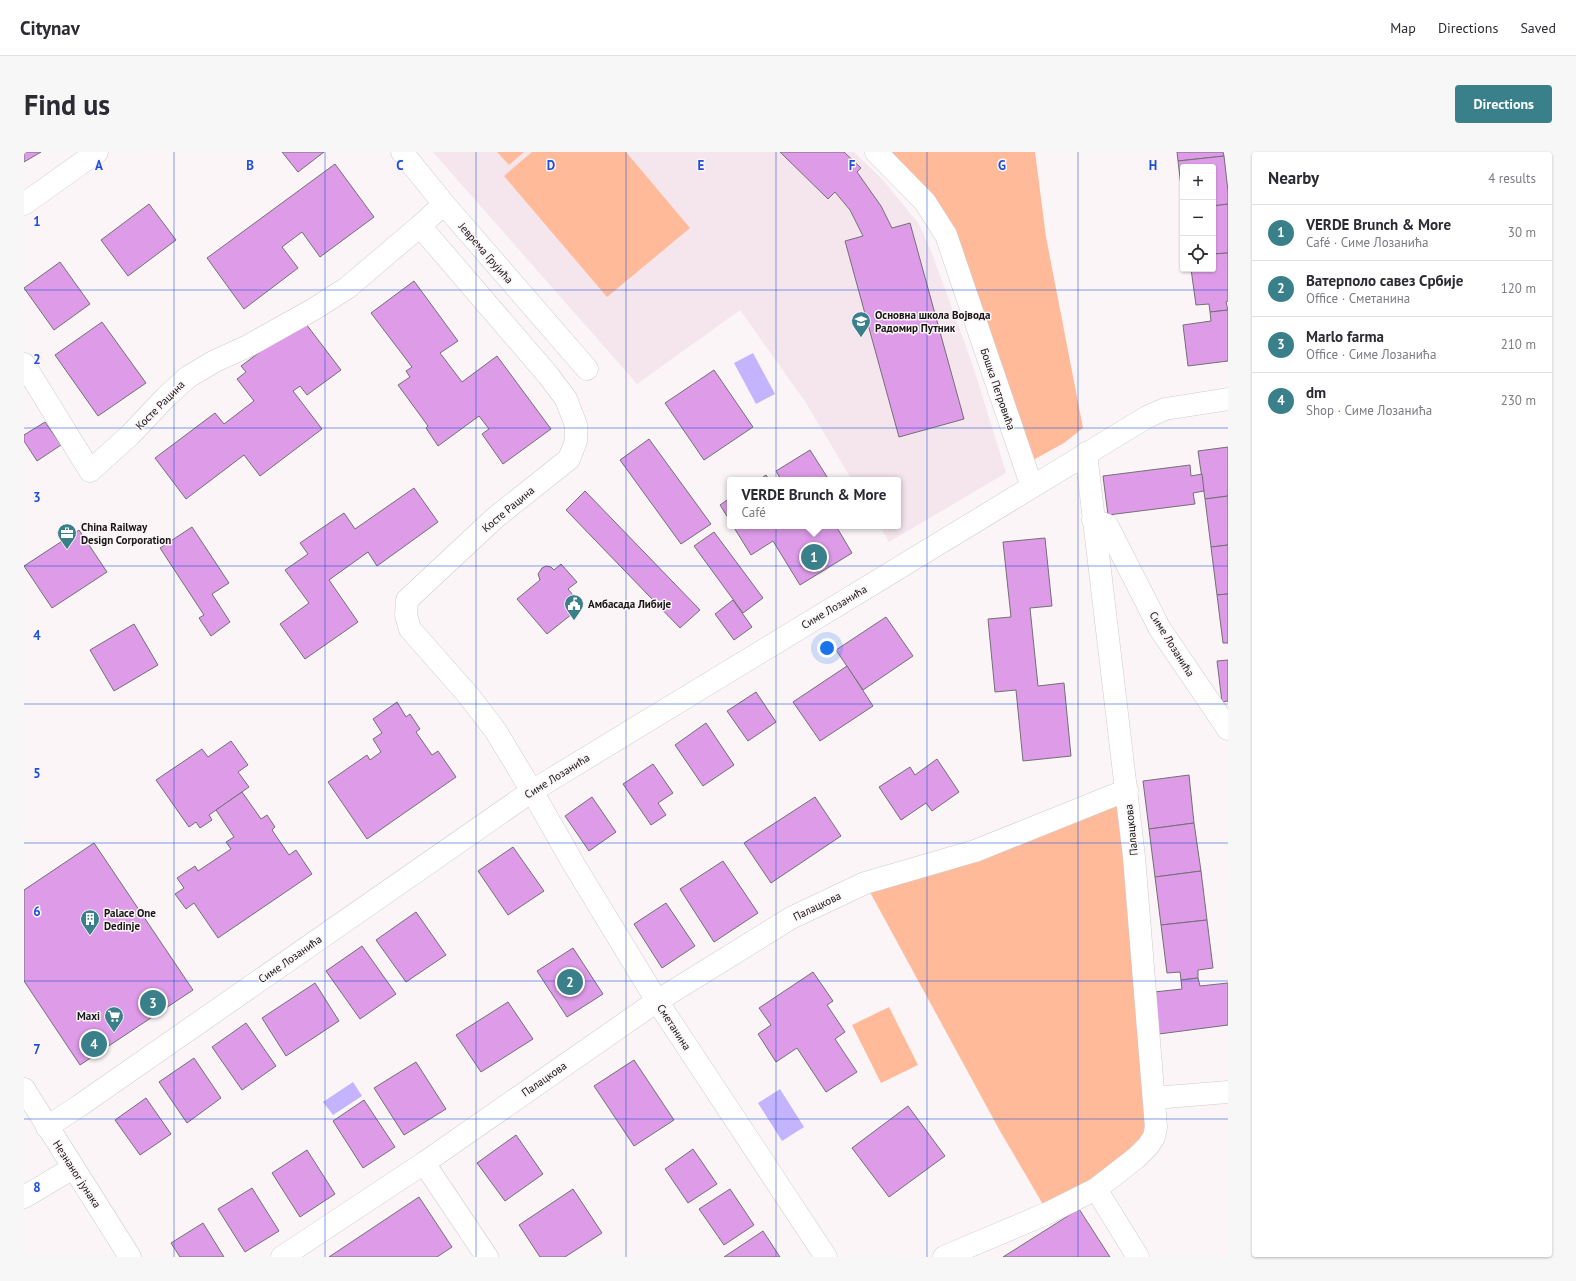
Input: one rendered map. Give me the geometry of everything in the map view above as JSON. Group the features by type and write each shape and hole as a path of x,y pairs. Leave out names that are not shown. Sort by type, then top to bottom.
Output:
{"street":[{"path":"24,204 97,152"},
{"name":"Јеврема Грујића","path":"402,152 444,204 587,369"},
{"name":"Бошка Петровића","path":"876,152 925,202 946,235 1032,487"},
{"name":"Косте Рацина","path":"24,364 90,471 130,435 166,397 188,377 214,361 246,346 314,309 347,288 444,204"},
{"name":"Косте Рацина","path":"420,226 548,375 566,399 576,425 576,441 569,459 496,517 407,600 406,615 410,629 469,696 495,730 532,791"},
{"name":"Симе Лозанића","path":"46,1126 79,1106 532,791 1147,417 1165,409 1228,399"},
{"path":"1086,453 1127,790"},
{"name":"Симе Лозанића","path":"1093,520 1107,525 1160,629 1228,729"},
{"name":"Палацкова","path":"282,1257 424,1163 657,1001 791,918 865,883 980,850 1127,790 1154,1098 1156,1127 1154,1136 1148,1146 1136,1158 1096,1189 1048,1213 944,1257"},
{"name":"Сметанина","path":"532,791 573,864 657,1001 826,1257"},
{"name":"Незнаног јунака","path":"24,1090 130,1257"},
{"path":"1154,1098 1228,1092"},
{"path":"424,1163 487,1257"},
{"path":"24,1197 73,1168"},
{"path":"1096,1189 1138,1257"}],"shaded area":[{"name":"Основна школа Војвода Радомир Путник","path":"433,152 854,152 883,180 919,224 933,256 973,366 1006,473 889,542 882,529 901,529 901,477 850,477 806,403 740,310 637,384"},
{"path":"497,152 524,152 509,165"},
{"path":"532,152 626,152 690,228 607,297 504,176"},
{"path":"876,152 1035,152 1046,237 1083,428 1064,443 1024,465 946,235"},
{"path":"753,353 775,394 756,404 734,363"},
{"path":"1127,790 1154,1137 1048,1213 1000,1131 865,883"},
{"path":"889,1007 918,1065 881,1083 852,1025"},
{"path":"353,1082 362,1096 333,1115 323,1102"},
{"path":"780,1089 804,1127 782,1141 758,1103"}],"building":[{"path":"24,152 41,152 24,162"},
{"path":"282,152 324,152 298,172"},
{"path":"780,152 844,152 861,168 857,172 881,206 892,228 910,223 964,419 899,437 845,241 863,236 850,210 835,192 828,199"},
{"path":"1177,152 1223,152 1224,156 1178,161"},
{"path":"1224,156 1228,204 1216,206 1216,164 1180,164 1180,177 1178,161"},
{"path":"335,164 374,217 320,257 302,232 282,247 298,268 244,309 207,258"},
{"path":"149,204 176,240 128,276 101,240"},
{"path":"1228,204 1228,253 1216,254 1216,206"},
{"path":"1228,253 1228,301 1226,302 1228,310 1210,312 1209,304 1196,305 1191,272 1216,272 1216,254"},
{"path":"60,262 90,304 54,330 24,288"},
{"path":"414,281 458,341 440,353 462,382 497,356 551,429 503,464 482,434 489,429 479,416 438,446 426,428 428,426 398,385 410,377 406,371 412,367 371,313"},
{"path":"1228,310 1228,361 1188,366 1183,325 1211,321 1210,312"},
{"path":"303,320 341,370 307,395 300,386 293,391 322,429 260,476 244,455 186,499 155,458 215,413 224,424 254,401 237,379 246,372 241,366"},
{"path":"102,322 146,383 98,416 55,355"},
{"path":"714,370 753,427 704,460 665,403"},
{"path":"45,422 61,445 37,461 24,441 24,435"},
{"path":"649,439 711,524 681,544 620,460"},
{"path":"1228,447 1228,496 1205,499 1198,451"},
{"path":"810,450 827,477 779,477 776,471"},
{"path":"1190,465 1191,476 1202,474 1204,491 1193,493 1195,504 1108,515 1103,476"},
{"path":"414,488 438,522 377,566 368,552 329,580 358,622 305,659 280,624 309,603 285,570 308,554 300,543 344,513 355,529"},
{"path":"585,491 700,610 680,628 566,510"},
{"path":"1228,496 1228,545 1211,547 1205,499"},
{"path":"727,500 727,516 720,505"},
{"path":"192,527 229,583 212,594 230,622 211,636 199,618 204,615 160,548"},
{"path":"735,529 838,529 852,553 800,585 773,541 751,555"},
{"path":"79,530 107,572 52,608 24,566"},
{"path":"714,532 763,598 743,613 694,546"},
{"path":"1045,538 1052,606 1030,608 1038,686 1064,683 1071,756 1023,761 1016,690 995,692 988,619 1011,617 1003,542"},
{"path":"1228,545 1228,594 1217,595 1211,547"},
{"path":"561,564 577,582 568,589 582,606 547,634 517,599 540,580 538,574 542,568 546,566 551,567 554,570"},
{"path":"1228,594 1228,643 1223,643 1217,595"},
{"path":"733,600 752,627 734,640 715,614"},
{"path":"886,617 913,656 863,690 836,650"},
{"path":"134,624 158,665 114,691 90,650"},
{"path":"1228,660 1228,701 1222,702 1217,661"},
{"path":"847,666 873,706 820,741 793,702"},
{"path":"756,692 776,722 748,741 727,711"},
{"path":"397,702 406,717 410,714 420,729 416,732 432,755 438,751 456,777 367,839 328,782 367,755 370,760 381,752 373,739 382,733 373,719"},
{"path":"706,723 734,765 703,786 675,745"},
{"path":"231,741 248,765 238,772 249,787 209,815 212,820 200,828 196,822 189,827 156,780 202,749 208,757"},
{"path":"937,759 959,792 932,811 926,803 901,820 879,787 910,767 915,775"},
{"path":"653,764 673,793 658,803 666,815 651,825 623,784"},
{"path":"1189,775 1194,823 1149,829 1143,781"},
{"path":"242,792 261,819 267,815 275,827 272,830 289,855 296,850 312,874 218,938 194,903 186,909 175,894 184,888 177,878 195,866 198,871 231,849 226,842 234,837 216,810"},
{"path":"592,797 616,832 589,851 565,816"},
{"path":"815,797 841,836 771,883 744,843"},
{"path":"1194,823 1201,871 1155,877 1149,829"},
{"name":"Palace One Dedinje","path":"94,843 193,990 80,1065 24,981 24,890"},
{"path":"513,847 544,891 508,915 478,871"},
{"path":"723,861 758,913 714,942 680,889"},
{"path":"1201,871 1207,920 1161,925 1155,877"},
{"path":"666,903 695,946 662,968 634,924"},
{"path":"416,912 446,955 406,982 376,940"},
{"path":"1207,920 1213,968 1198,970 1198,978 1181,980 1180,972 1167,973 1161,925"},
{"path":"362,946 396,994 360,1019 326,971"},
{"path":"573,948 603,994 567,1017 537,971"},
{"path":"813,972 833,1001 827,1005 845,1032 835,1039 857,1072 826,1092 797,1048 776,1062 758,1034 771,1025 759,1008"},
{"path":"1198,978 1200,986 1228,983 1228,1025 1159,1034 1154,992 1182,989 1181,980"},
{"path":"315,983 339,1021 286,1056 262,1018"},
{"path":"508,1002 533,1039 481,1072 456,1035"},
{"path":"246,1023 276,1066 242,1090 212,1047"},
{"path":"194,1058 221,1098 187,1123 159,1082"},
{"path":"634,1060 674,1120 634,1146 594,1086"},
{"path":"416,1062 446,1109 404,1135 374,1088"},
{"path":"146,1098 171,1134 140,1155 115,1120"},
{"path":"364,1100 395,1147 363,1168 333,1121"},
{"path":"908,1106 945,1156 889,1197 852,1148"},
{"path":"516,1135 543,1174 505,1201 477,1163"},
{"path":"693,1149 717,1184 688,1203 665,1169"},
{"path":"307,1150 335,1194 300,1217 272,1173"},
{"path":"252,1188 279,1231 245,1252 218,1209"},
{"path":"573,1189 602,1233 565,1257 540,1257 519,1225"},
{"path":"730,1189 754,1225 724,1245 699,1209"},
{"path":"419,1197 452,1247 437,1257 329,1257"},
{"path":"1079,1209 1110,1257 1003,1257"},
{"path":"203,1223 224,1257 180,1257 171,1243"},
{"path":"763,1231 780,1257 724,1257"}],"place":[{"name":"Основна школа Војвода Радомир Путник","path":"861,338"},
{"name":"China Railway Design Corporation","path":"67,550"},
{"name":"VERDE Brunch & More","path":"814,557"},
{"name":"Амбасада Либије","path":"574,621"},
{"name":"Palace One Dedinje","path":"90,936"},
{"name":"Ватерполо савез Србије","path":"570,982"},
{"name":"Marlo farma","path":"153,1003"},
{"name":"Maxi","path":"114,1033"},
{"name":"dm","path":"94,1044"}]}
